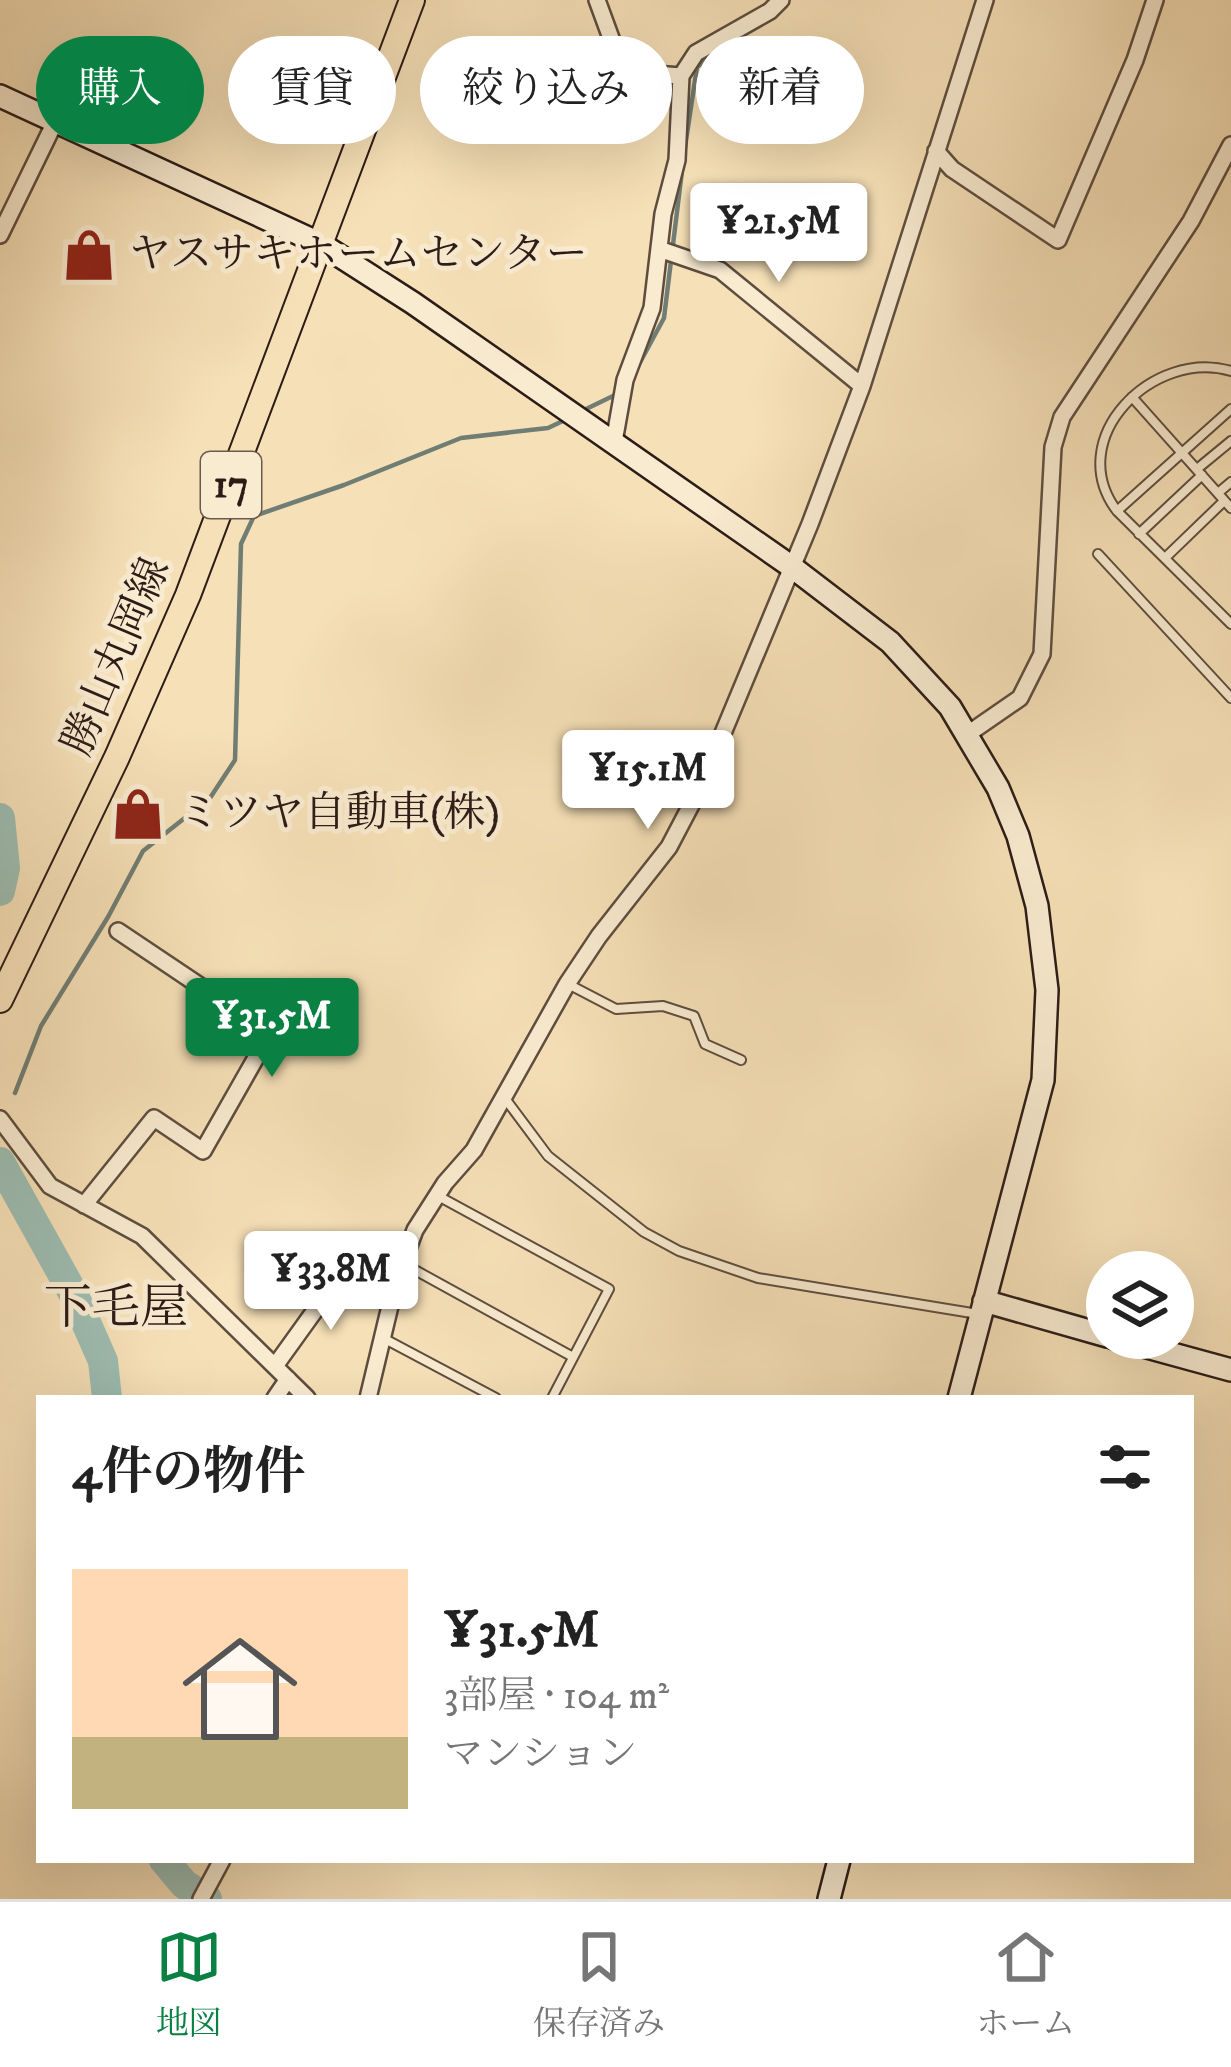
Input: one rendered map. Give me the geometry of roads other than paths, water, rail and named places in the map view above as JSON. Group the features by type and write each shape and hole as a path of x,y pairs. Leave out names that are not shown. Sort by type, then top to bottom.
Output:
{"main road":[{"name":"勝山丸岡線","path":"0,1000 14,954 118,757 188,595 412,0"}],"street":[{"path":"597,0 615,49 642,73 681,76"},
{"path":"614,442 625,380 652,308 663,214 677,160 681,76 696,53 781,0"},
{"path":"369,1395 415,1230 473,1150 567,984 669,847 701,786 862,386 986,0"},
{"path":"936,151 952,169 1058,240 1135,60 1155,0"},
{"path":"0,96 36,113"},
{"path":"0,235 44,144"},
{"path":"103,144 321,244 793,567 890,642 950,707 998,788 1018,836 1037,906 1047,990 1043,1080 960,1395"},
{"path":"965,736 1021,698 1042,654 1053,447 1063,417 1191,221 1231,145"},
{"path":"659,249 720,270 862,386"},
{"path":"84,1205 154,1118 203,1151 270,1033 118,931"},
{"path":"0,1119 50,1186 142,1236 304,1395"},
{"path":"276,1395 282,1372 344,1270"},
{"path":"982,1307 1086,1331"},
{"path":"1187,1359 1231,1370"},
{"path":"1205,1364 1231,1384"},
{"path":"829,1899 838,1863"},
{"path":"201,1899 220,1865"}],"lane":[{"path":"1231,371 1201,364 1179,368 1132,397 1114,418 1098,453 1104,495 1231,624"},
{"path":"1132,397 1224,500"},
{"path":"1117,511 1231,409"},
{"path":"1139,534 1231,441"},
{"path":"1165,558 1224,500 1231,482"},
{"path":"1098,554 1231,698"},
{"path":"1220,609 1231,599"},
{"path":"567,984 616,1009 662,1006 694,1016 705,1044 740,1060"},
{"path":"503,1095 548,1156 644,1232 680,1251 758,1278 982,1307"},
{"path":"437,1196 609,1289 554,1395"},
{"path":"403,1263 573,1357"},
{"path":"382,1337 490,1395"}],"waterway":[{"path":"684,154 697,67 744,34"},
{"path":"637,368 664,318 682,171"},
{"path":"582,411 615,395"},
{"path":"15,1093 41,1026 143,851 210,798 235,760 241,544 254,516 461,438 548,428 567,419"},
{"path":"0,818 5,868 0,891"},
{"path":"0,1162 73,1293 103,1361 107,1395"},
{"path":"166,1863 184,1884 207,1899"}],"place":[{"name":"ヤスサキホームセンター","path":"89,255"},
{"name":"ミツヤ自動車(株)","path":"138,814"}],"district":[{"name":"下毛屋","path":"116,1309"}]}
